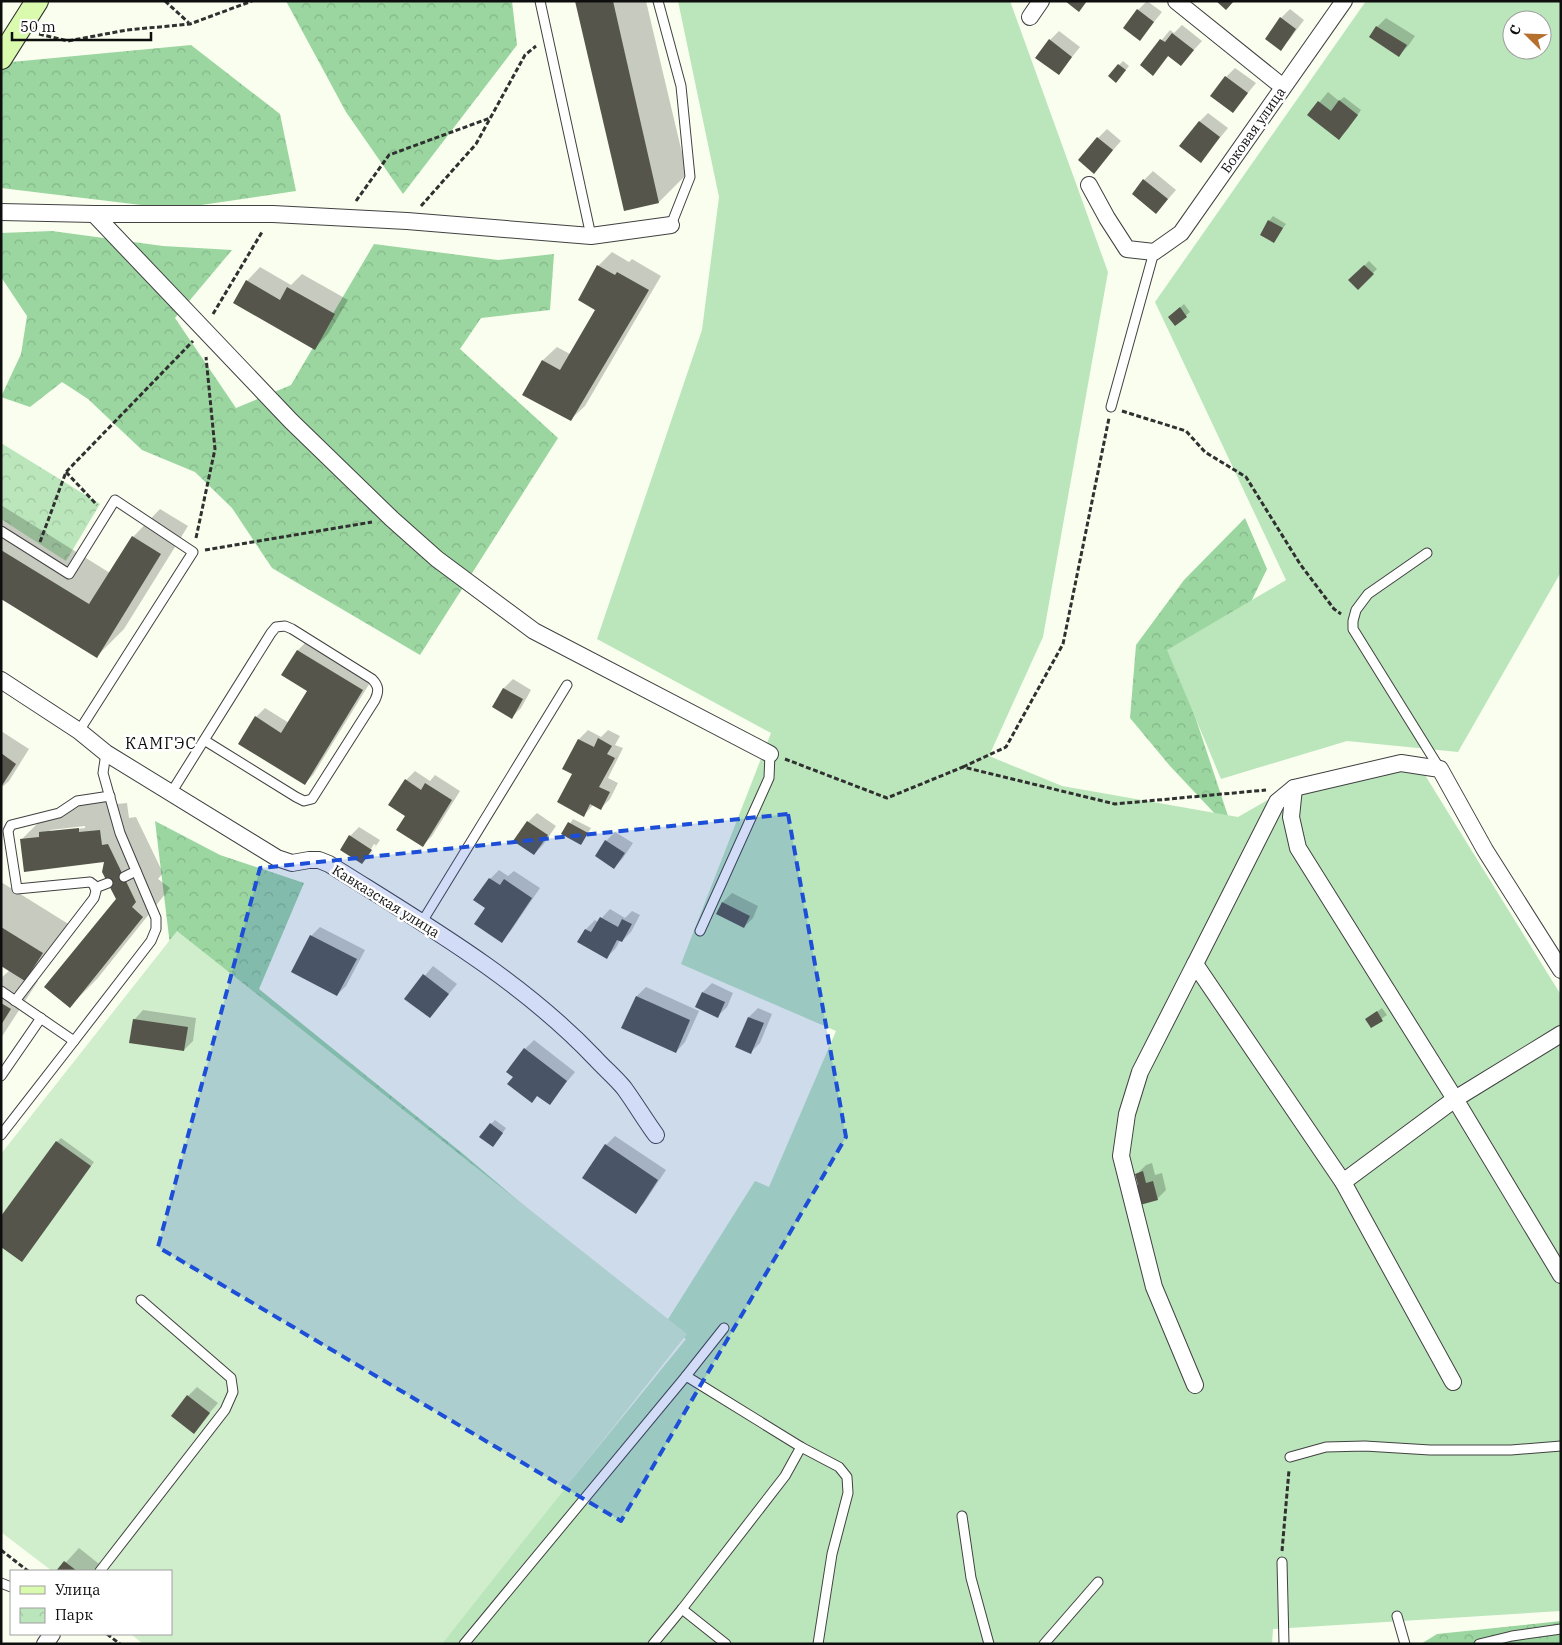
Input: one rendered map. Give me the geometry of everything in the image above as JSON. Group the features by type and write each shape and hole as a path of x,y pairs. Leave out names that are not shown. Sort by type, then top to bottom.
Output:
{"street":[{"path":"1,58 37,1"},
{"path":"1030,17 1041,1"},
{"path":"1176,1 1283,87"},
{"name":"Боковая улица","path":"1154,252 1181,233 1344,1"},
{"path":"1089,185 1106,218 1127,249 1154,252"},
{"path":"1,212 273,214 407,221 591,236 671,225"},
{"path":"94,214 291,420 392,519 437,559 534,631 770,754"},
{"name":"Кавказская улица","path":"1,680 79,731 106,753 277,858 292,863 314,860 329,864 422,922 535,1001 579,1041 623,1088 656,1135"},
{"path":"1195,1384 1154,1287 1121,1156 1127,1114 1140,1072 1277,802 1294,788 1401,763 1440,769 1485,850 1561,970"},
{"path":"1294,788 1291,817 1298,848 1455,1099 1561,1275"},
{"path":"1195,964 1343,1182 1453,1382"},
{"path":"1343,1182 1455,1099 1561,1034"}],"lane":[{"path":"540,1 591,236"},
{"path":"658,1 680,86 690,178 671,225"},
{"path":"1112,407 1154,252"},
{"path":"1,531 69,574 115,500 193,552 79,731"},
{"path":"1427,554 1368,594 1356,610 1353,628 1356,637 1440,769"},
{"path":"171,793 204,740 271,634 276,628 285,626 292,629 377,684 378,691 375,700 312,799 304,801 296,798 204,740"},
{"path":"422,922 567,685"},
{"path":"1,1135 151,941 156,929 156,918 120,833 103,773 106,753"},
{"path":"700,931 769,778 770,754"},
{"path":"15,1001 96,895 94,885 90,882 17,889 8,830 11,825 58,813 77,801 110,796"},
{"path":"124,877 136,871"},
{"path":"95,888 108,883"},
{"path":"1,991 74,1041"},
{"path":"1,1076 41,1018"},
{"path":"101,1570 225,1410 233,1392 231,1378 141,1300"},
{"path":"464,1644 724,1328"},
{"path":"686,1376 801,1447 839,1467 846,1478 848,1493 832,1554 818,1644"},
{"path":"1290,1457 1326,1448 1365,1446 1430,1450 1511,1450 1561,1446"},
{"path":"653,1644 785,1476 801,1447"},
{"path":"962,1516 971,1578 989,1644"},
{"path":"1282,1562 1284,1644"},
{"path":"1044,1644 1098,1582"},
{"path":"682,1609 726,1644"},
{"path":"1397,1616 1405,1644"},
{"path":"1479,1644 1512,1636 1561,1629"}],"path":[{"path":"165,1 190,24"},
{"path":"19,30 68,41 127,30 190,24 252,1"},
{"path":"407,221 476,144 525,55 548,37"},
{"path":"343,218 389,155 490,118"},
{"path":"36,553 66,472 203,330 273,214"},
{"path":"203,330 215,449 193,552 392,519"},
{"path":"770,754 887,798 963,768 1006,748 1063,644 1112,407 1186,431 1205,452 1246,477 1300,564 1334,609 1353,620"},
{"path":"66,472 106,514"},
{"path":"963,768 1115,804 1294,788"},
{"path":"1282,1562 1290,1457"},
{"path":"1,1550 27,1570"},
{"path":"108,1635 120,1644"}],"highlighted area":[{"path":"788,814 846,1137 621,1521 158,1247 260,868"}],"green space":[{"path":"286,1 512,1 517,45 403,194 346,112"},
{"path":"678,1 1010,1 1108,272 1043,637 989,756 1062,786 1238,817 1285,790 1420,767 1561,995 1561,1611 1273,1629 1272,1644 438,1644 686,1339 665,1324 755,1181 769,1187 836,1031 681,964 771,733 597,639 702,330 719,197"},
{"path":"1366,1 1561,1 1561,572 1458,752 1347,741 1221,779 1167,650 1286,580 1155,302"},
{"path":"191,45 280,114 296,191 174,209 1,188 1,63"},
{"path":"52,231 163,246 232,250 175,318 236,408 291,385 374,244 498,260 554,254 550,310 481,318 460,349 558,438 420,655 272,568 232,508 195,472 142,450 88,399 62,382 30,407 1,397 21,354 27,316 1,277 1,233"},
{"path":"1,443 100,504 66,561 1,519"},
{"path":"1245,518 1267,569 1231,643 1185,686 1234,834 1170,766 1130,718 1136,645 1184,580"},
{"path":"155,821 220,855 304,883 259,989 462,1153 594,1265 173,970"},
{"path":"177,931 687,1334 442,1644 143,1644 132,1635 172,1635 172,1570 51,1570 1,1532 1,1154"},
{"path":"1561,1621 1561,1644 1421,1644 1437,1634"}],"building":[{"path":"575,1 613,1 659,203 624,211"},
{"path":"1065,1 1087,1 1079,12"},
{"path":"1216,1 1234,1 1226,10"},
{"path":"1137,9 1154,22 1140,41 1123,28"},
{"path":"1280,17 1296,29 1281,51 1265,39"},
{"path":"1376,26 1407,45 1399,57 1369,37"},
{"path":"1172,33 1194,50 1181,66 1168,56 1153,76 1140,65 1160,39 1165,42"},
{"path":"1049,39 1072,57 1059,75 1035,58"},
{"path":"1118,64 1126,70 1116,83 1108,76"},
{"path":"1225,76 1248,93 1233,113 1210,96"},
{"path":"1339,100 1358,115 1339,140 1307,115 1318,101 1331,111"},
{"path":"1199,121 1220,137 1201,163 1179,146"},
{"path":"1097,137 1113,150 1094,174 1078,160"},
{"path":"1143,179 1168,199 1156,214 1132,194"},
{"path":"1268,220 1283,228 1274,243 1260,235"},
{"path":"597,265 615,275 617,272 649,290 571,421 522,395 542,360 560,370 595,310 578,300"},
{"path":"1364,265 1374,274 1358,290 1348,280"},
{"path":"246,280 280,300 287,287 335,314 315,350 233,303"},
{"path":"1180,307 1187,317 1175,326 1168,317"},
{"path":"132,536 161,554 97,658 1,599 1,550 89,604"},
{"path":"297,650 363,690 305,785 238,744 255,716 281,733 307,691 281,675"},
{"path":"503,688 523,699 512,719 492,707"},
{"path":"598,738 612,746 607,754 615,758 599,787 610,792 601,810 590,804 584,817 557,802 572,774 562,769 578,739 594,747"},
{"path":"1,753 16,764 1,787"},
{"path":"405,779 421,790 425,783 452,800 423,847 396,830 405,816 388,805"},
{"path":"527,821 548,835 534,855 513,841"},
{"path":"568,822 588,833 581,845 561,834"},
{"path":"79,828 79,832 100,830 102,845 108,844 136,902 132,907 143,917 70,1008 44,987 116,899 102,872 104,862 24,872 20,839 39,837 39,832"},
{"path":"349,835 372,850 362,864 340,850"},
{"path":"605,840 625,853 614,869 595,856"},
{"path":"489,878 500,885 504,879 532,898 502,943 474,924 485,908 473,900"},
{"path":"722,902 750,916 744,928 716,914"},
{"path":"600,917 618,927 622,919 632,924 622,942 617,940 607,959 577,942 585,929 591,932"},
{"path":"1,927 43,953 25,981 1,966"},
{"path":"310,935 357,959 337,996 291,972"},
{"path":"423,974 449,994 430,1018 404,999"},
{"path":"702,992 725,1002 718,1018 695,1007"},
{"path":"636,996 690,1020 676,1053 621,1028"},
{"path":"1,1003 11,1009 1,1025"},
{"path":"1377,1011 1383,1021 1371,1028 1365,1019"},
{"path":"748,1017 764,1023 751,1054 735,1047"},
{"path":"133,1019 188,1027 184,1051 129,1043"},
{"path":"524,1048 567,1081 550,1105 537,1096 532,1103 507,1084 513,1077 506,1072"},
{"path":"490,1123 503,1133 493,1147 479,1137"},
{"path":"56,1141 91,1166 22,1262 1,1247 1,1216"},
{"path":"605,1144 658,1180 636,1214 582,1178"},
{"path":"1143,1171 1146,1183 1153,1181 1158,1200 1140,1205 1135,1185 1138,1185 1135,1174"},
{"path":"187,1395 210,1413 194,1434 171,1416"},
{"path":"64,1561 76,1570 57,1570"}],"district":[{"name":"КАМГЭС","path":"161,743"}]}
